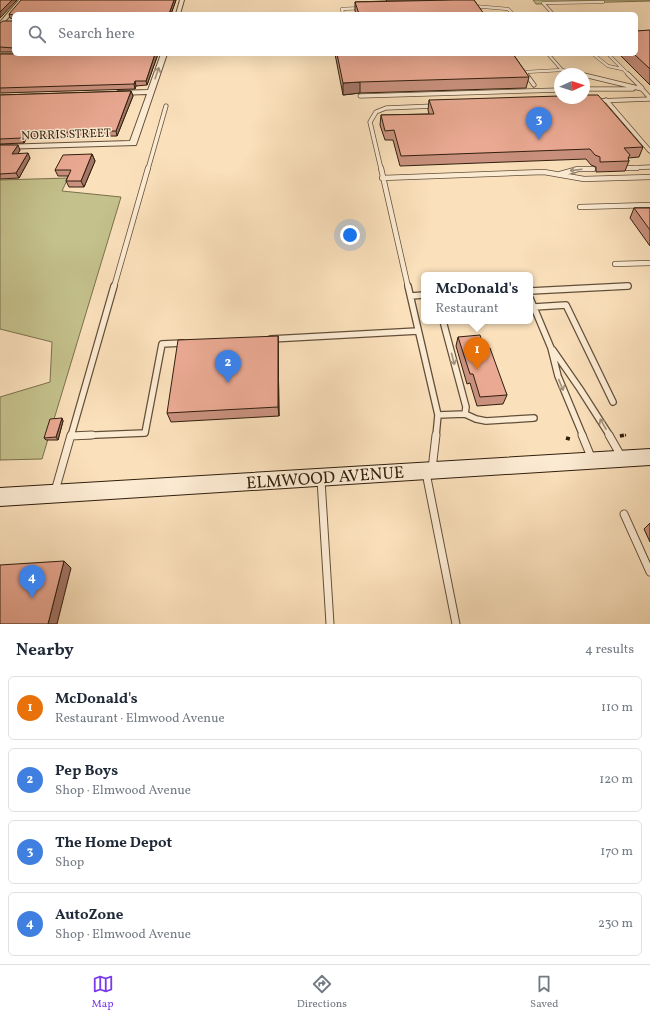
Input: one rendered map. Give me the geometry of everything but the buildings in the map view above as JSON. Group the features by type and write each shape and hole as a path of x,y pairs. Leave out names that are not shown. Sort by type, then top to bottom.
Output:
{"street":[{"path":"1,23 22,0"},
{"path":"179,12 182,0"},
{"path":"1,23 12,22"},
{"path":"110,93 151,92 163,56"},
{"name":"NORRIS STREET","path":"0,147 133,143 151,92"},
{"name":"ELMWOOD AVENUE","path":"0,497 650,457"}],"lane":[{"path":"551,12 543,3 603,2"},
{"path":"472,6 508,9 511,12"},
{"path":"343,12 342,9 366,8"},
{"path":"550,56 560,68"},
{"path":"595,56 608,66 622,68"},
{"path":"610,56 650,99"},
{"path":"534,85 525,72 554,70"},
{"path":"590,76 642,89"},
{"path":"590,89 642,89"},
{"path":"360,96 554,90"},
{"path":"645,93 650,93"},
{"path":"590,101 650,99"},
{"path":"606,100 650,151"},
{"path":"55,494 166,106"},
{"path":"441,106 386,108 376,112 370,122 438,415 429,470 456,624"},
{"path":"627,168 650,167"},
{"path":"560,174 578,169 593,169"},
{"path":"382,178 544,172 584,179 650,177"},
{"path":"580,207 650,204"},
{"path":"615,264 650,263"},
{"path":"533,291 628,286"},
{"path":"411,296 421,295"},
{"path":"593,460 558,376 551,348 533,309 566,305 613,402"},
{"path":"444,324 466,407 465,414"},
{"path":"263,339 418,331"},
{"path":"72,436 145,432 162,344 193,343"},
{"path":"551,348 574,378 591,404 622,458"},
{"path":"438,415 465,414 476,419 486,421 534,418"},
{"path":"321,477 330,624"},
{"path":"624,514 650,572"}],"path":[{"path":"620,436 626,435"}],"shaded area":[{"path":"533,0 650,0 650,1 536,4"},
{"path":"68,178 62,191 121,197 42,459 0,460 0,397 50,382 52,342 0,329 0,180"}],"place":[{"name":"The Home Depot","path":"539,140"},
{"name":"McDonald's","path":"477,370"},
{"name":"Pep Boys","path":"228,383"},
{"name":"AutoZone","path":"32,598"}]}
